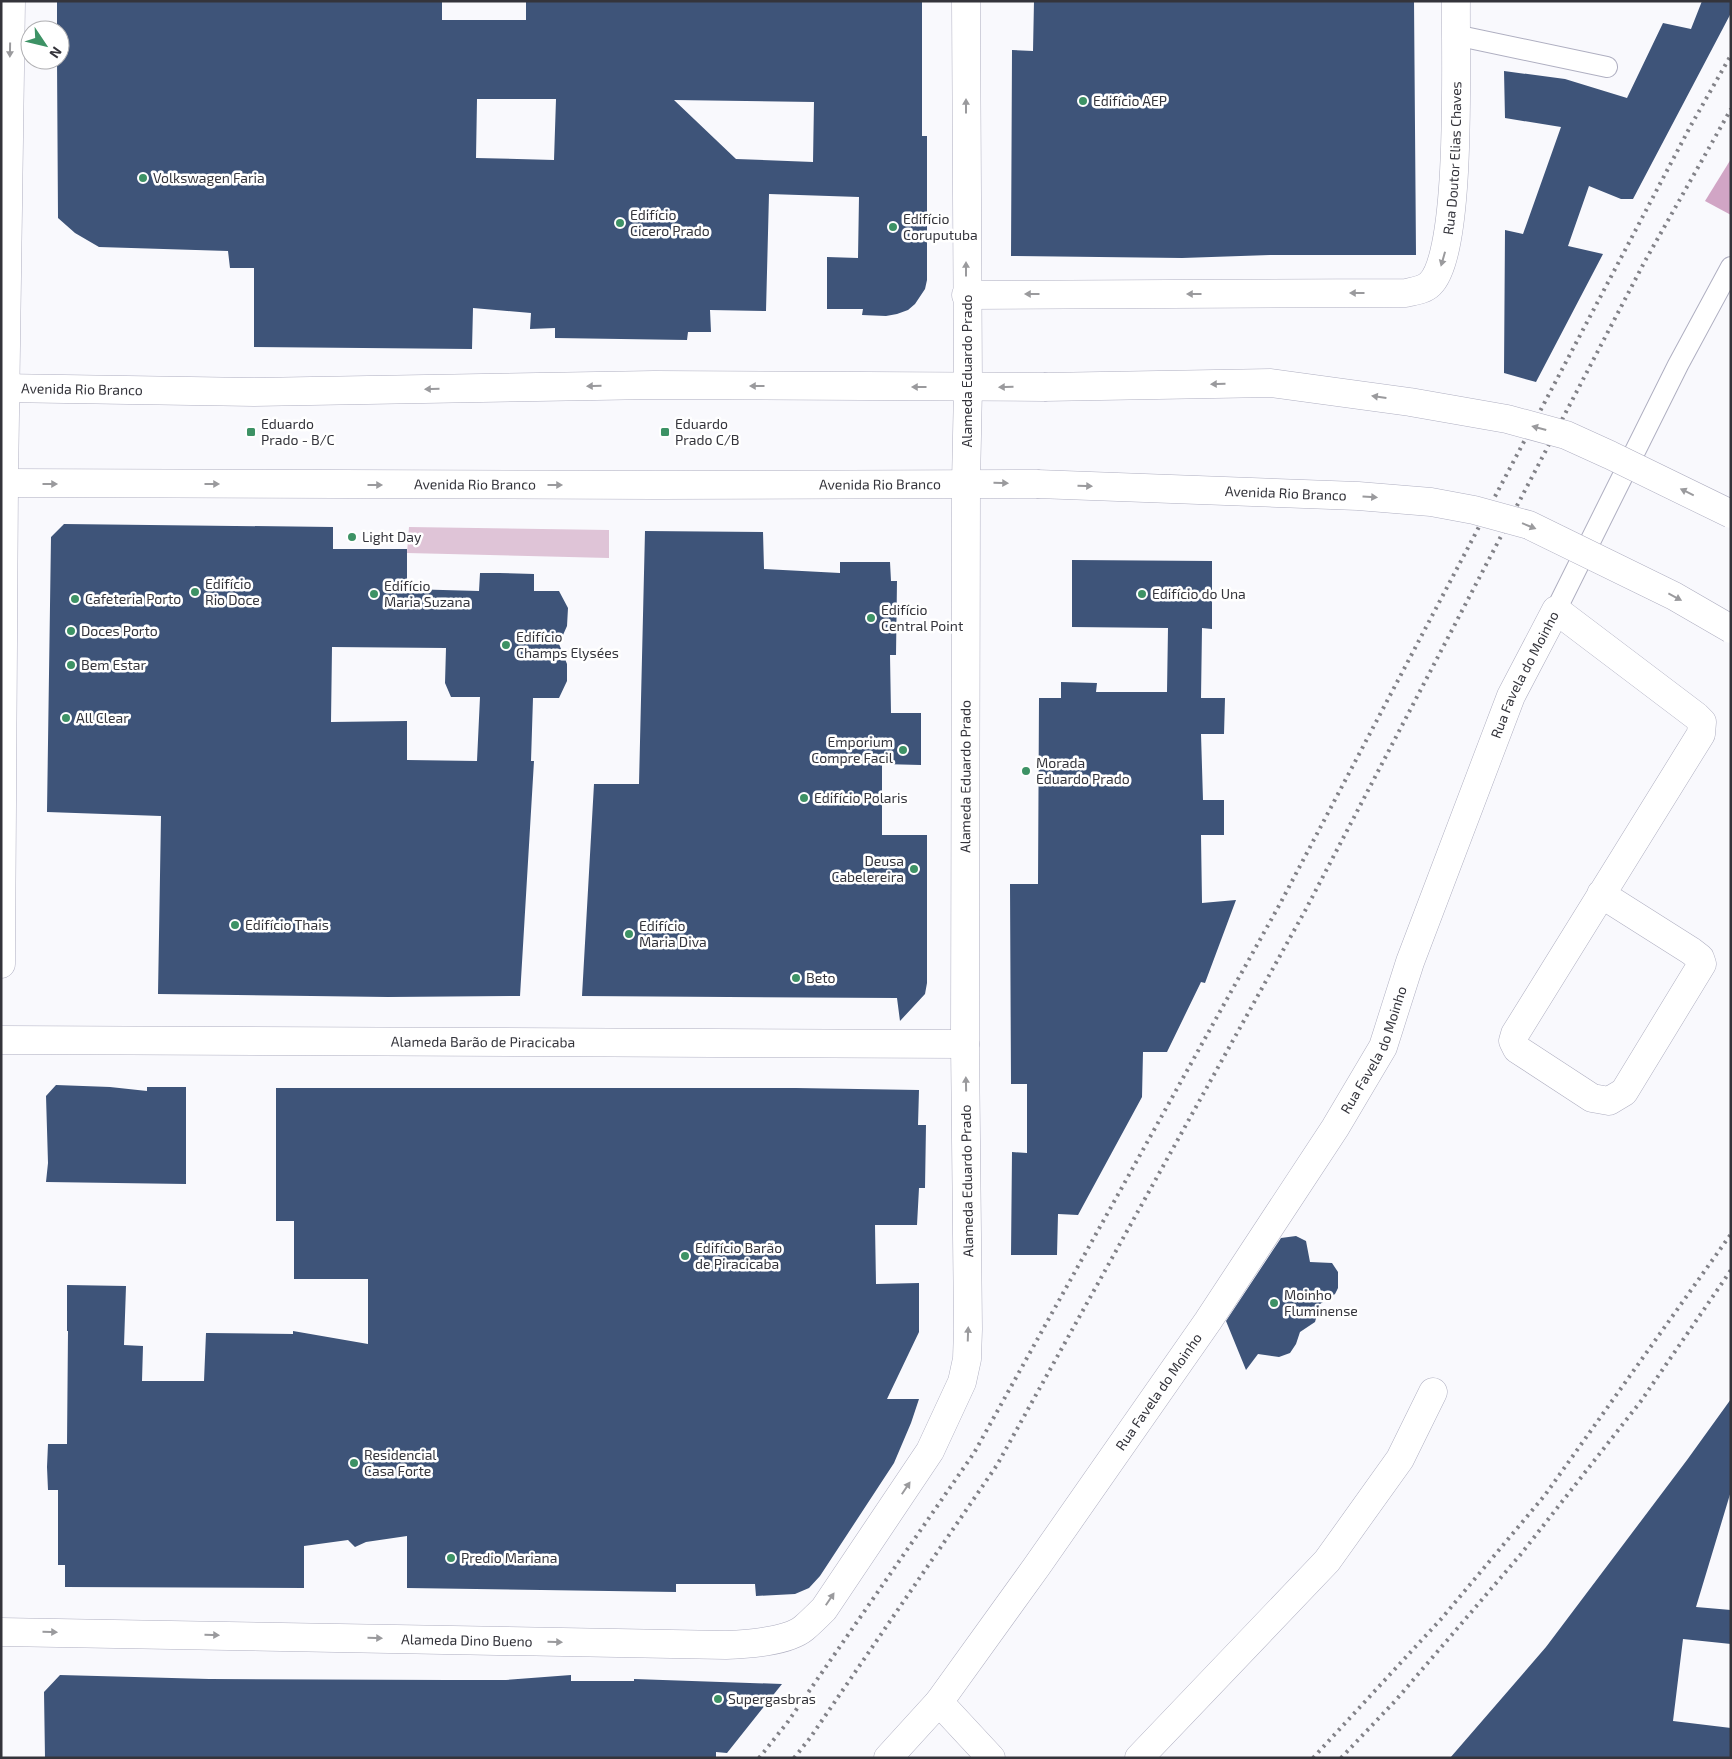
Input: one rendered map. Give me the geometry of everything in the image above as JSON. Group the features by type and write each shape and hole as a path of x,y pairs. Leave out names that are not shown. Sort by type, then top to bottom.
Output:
{"street":[{"path":"1,964 3,388 11,1"},
{"name":"Alameda Eduardo Prado","path":"878,1528 930,1451 962,1382 967,1359 966,483 968,388 966,295 966,1"},
{"name":"Rua Doutor Elias Chaves","path":"966,295 1406,293 1421,290 1430,285 1443,262 1448,239 1454,182 1456,1"},
{"name":"Avenida Rio Branco","path":"3,388 254,392 654,385 968,388 1271,383 1410,402 1507,419 1566,436 1731,514"},
{"name":"Avenida Rio Branco","path":"3,483 665,485 966,483 1358,496 1431,502 1474,510 1529,525 1674,596 1731,629"},
{"name":"Rua Favela do Moinho","path":"888,1758 939,1702 1038,1566 1208,1321 1335,1128 1383,1047 1410,962 1511,696 1556,610 1702,722 1700,734 1601,894 1515,1034 1513,1041 1517,1049 1592,1098 1609,1101 1624,1092 1702,964 1700,958 1696,955 1601,894"},
{"name":"Alameda Barão de Piracicaba","path":"1,1040 966,1044"},
{"path":"1138,1758 1327,1560 1400,1459 1433,1392"},
{"name":"Alameda Dino Bueno","path":"1,1632 756,1644 796,1634 824,1609 878,1528"},
{"path":"939,1702 991,1758"}],"lane":[{"path":"1455,35 1607,67"},
{"path":"1556,610 1678,364 1731,267"}],"shaded area":[{"path":"1731,159 1731,215 1705,201"},
{"path":"409,527 609,530 609,558 407,553"}],"building":[{"path":"57,1 442,1 442,20 526,20 526,1 922,1 922,136 927,136 927,280 925,289 915,304 908,310 897,314 886,316 862,315 863,309 827,309 827,257 858,258 859,197 769,194 766,311 710,310 711,332 688,332 687,340 555,338 555,328 530,329 531,313 473,308 472,349 254,347 254,268 230,268 228,251 99,247 75,233 58,218 57,70 70,70 70,20 57,20","holes":["477,99 556,99 554,160 476,158","674,100 814,102 813,162 736,159"]},
{"path":"1034,1 1414,1 1416,255 1270,255 1182,258 1011,256 1012,50 1033,51"},
{"path":"1702,1 1731,1 1731,13 1633,199 1621,199 1589,186 1568,246 1603,254 1536,382 1504,373 1505,230 1523,234 1561,127 1505,118 1504,71 1565,79 1627,98 1663,23 1691,29"},
{"path":"64,524 333,527 333,549 407,549 407,589 479,591 480,573 499,573 534,574 534,591 559,591 568,608 567,626 559,644 567,664 567,681 559,698 533,698 531,761 534,761 520,996 388,997 158,994 161,816 47,812 51,537","holes":["332,647 446,648 445,683 451,697 480,697 477,761 407,760 407,721 331,722"]},
{"path":"645,531 763,532 764,569 840,573 840,562 890,562 891,581 897,581 896,655 890,655 891,713 921,713 921,765 882,764 882,835 927,835 927,983 925,994 900,1021 897,998 582,996 594,784 639,784"},
{"path":"1072,560 1212,561 1212,629 1202,628 1201,698 1225,698 1224,734 1201,734 1203,800 1224,800 1224,835 1201,835 1202,903 1236,900 1205,983 1201,982 1167,1052 1143,1052 1142,1097 1078,1215 1058,1214 1057,1255 1011,1255 1012,1152 1027,1153 1027,1084 1011,1084 1010,884 1038,884 1039,698 1061,698 1061,682 1097,683 1096,692 1167,692 1168,628 1072,627"},
{"path":"56,1085 110,1087 147,1091 147,1087 186,1087 186,1184 46,1182 48,1163 46,1096"},
{"path":"276,1088 796,1088 919,1090 918,1125 926,1125 925,1188 919,1188 917,1225 875,1225 876,1284 919,1283 919,1332 887,1399 919,1399 894,1463 820,1576 809,1588 795,1594 756,1596 755,1584 676,1584 676,1592 407,1588 407,1536 366,1542 355,1547 348,1540 304,1546 304,1588 65,1587 65,1565 58,1565 58,1490 48,1490 47,1467 48,1444 67,1444 67,1285 126,1286 124,1345 143,1346 142,1381 204,1381 206,1333 293,1334 293,1331 368,1344 368,1279 294,1279 294,1221 276,1221"},
{"name":"Moinho Fluminense","path":"1296,1236 1306,1241 1310,1262 1332,1263 1338,1272 1338,1288 1335,1294 1320,1304 1315,1322 1300,1332 1296,1344 1290,1353 1279,1357 1258,1354 1246,1370 1226,1321 1281,1238"},
{"path":"1731,1399 1731,1491 1696,1607 1731,1610 1731,1644 1683,1639 1673,1721 1731,1728 1731,1758 1450,1758 1546,1647"},
{"path":"60,1675 209,1679 506,1680 571,1675 571,1681 634,1681 634,1679 782,1684 727,1753 716,1752 716,1758 45,1758 44,1692"}],"railway":[{"path":"759,1758 787,1723 974,1453 1281,902 1690,127 1731,55"},
{"path":"794,1758 810,1738 997,1465 1306,909 1645,261 1731,109"},
{"path":"1313,1758 1442,1618 1545,1495 1731,1234"},
{"path":"1341,1758 1396,1700 1521,1554 1641,1401 1731,1270"}],"place":[{"name":"Edifício AEP","path":"1083,101"},
{"name":"Volkswagen Faria","path":"143,178"},
{"name":"Edifício Cicero Prado","path":"620,223"},
{"name":"Edifício Coruputuba","path":"893,227"},
{"name":"Eduardo Prado - B/C","path":"251,432"},
{"name":"Eduardo Prado C/B","path":"665,432"},
{"name":"Light Day","path":"352,537"},
{"name":"Edifício Rio Doce","path":"195,592"},
{"name":"Edifício Maria Suzana","path":"374,594"},
{"name":"Edifício do Una","path":"1142,594"},
{"name":"Cafeteria Porto","path":"75,599"},
{"name":"Edifício Central Point","path":"871,618"},
{"name":"Doces Porto","path":"71,631"},
{"name":"Edifício Champs Elysées","path":"506,645"},
{"name":"Bem Estar","path":"71,665"},
{"name":"All Clear","path":"66,718"},
{"name":"Emporium Compre Facil","path":"903,750"},
{"name":"Morada Eduardo Prado","path":"1026,771"},
{"name":"Edifício Polaris","path":"804,798"},
{"name":"Deusa Cabelereira","path":"914,869"},
{"name":"Edifício Thais","path":"235,925"},
{"name":"Edifício Maria Diva","path":"629,934"},
{"name":"Beto","path":"796,978"},
{"name":"Edifício Barão de Piracicaba","path":"685,1256"},
{"name":"Moinho Fluminense","path":"1274,1303"},
{"name":"Residencial Casa Forte","path":"354,1463"},
{"name":"Predio Mariana","path":"451,1558"},
{"name":"Supergasbras","path":"718,1699"}]}
